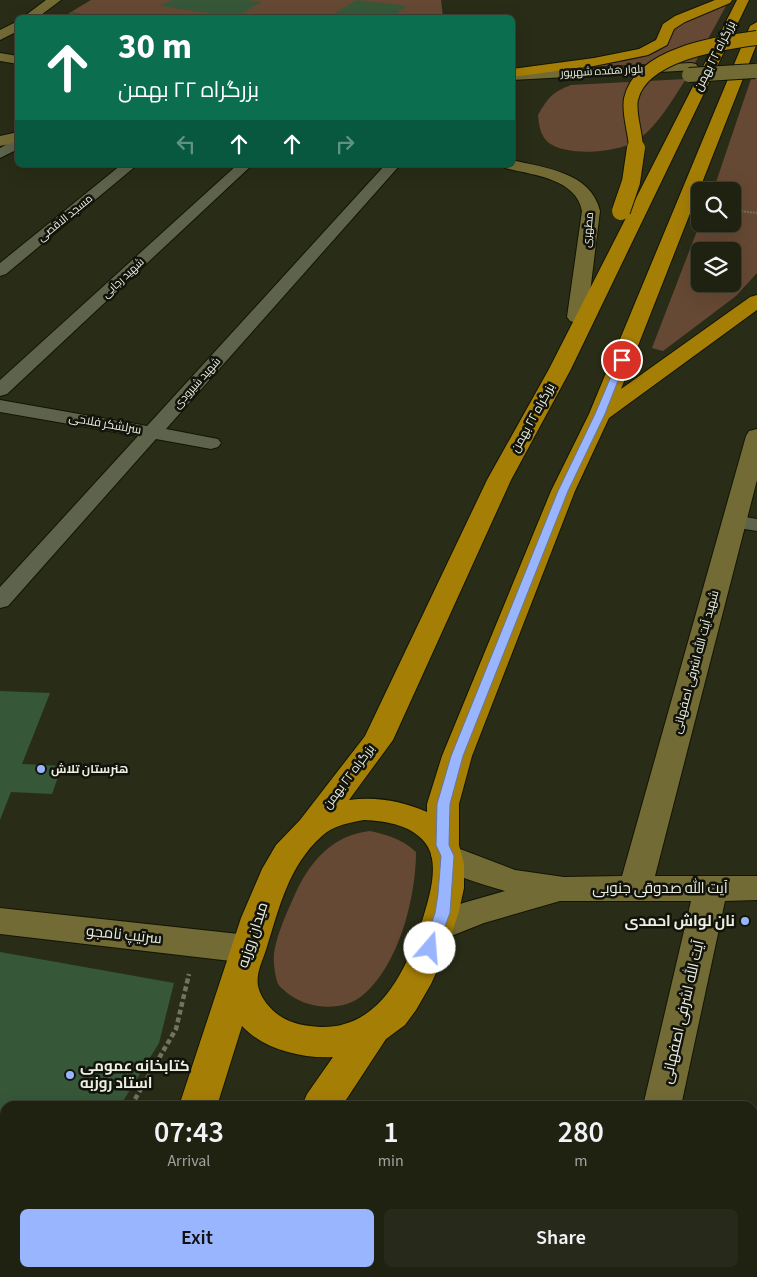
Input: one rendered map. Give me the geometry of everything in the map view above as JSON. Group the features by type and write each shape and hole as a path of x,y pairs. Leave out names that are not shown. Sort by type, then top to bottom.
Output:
{"highway":[{"path":"547,68 594,62 644,52 662,42 668,27 680,19 726,0"},
{"name":"بزرگراه ۲۲ بهمن","path":"311,828 378,740 499,480 624,242 682,120 743,0"},
{"path":"549,388 629,191 635,168 636,133 631,112 632,98 637,84 655,67 681,54 713,46 757,30"},
{"name":"بزرگراه ۲۲ بهمن","path":"445,850 443,804 457,756 563,491 600,414 757,30"},
{"path":"600,414 757,301"},
{"name":"میدان روزبه","path":"364,809 383,810 402,814 419,821 432,832 445,850 447,878 444,904 436,929 414,985 389,1018 372,1030 352,1039 329,1043 306,1042 285,1036 266,1026 252,1012 243,996 244,964 262,904 270,886 289,854 311,828 327,818 344,812 364,809"},
{"path":"200,1101 244,964"},
{"path":"324,1101 372,1030"}],"main road":[{"path":"32,15 55,0"},
{"path":"0,36 15,27"},
{"path":"0,57 15,60"},
{"path":"0,63 15,61"},
{"path":"515,73 547,68"},
{"path":"690,71 756,68"},
{"name":"بلوار هفده شهریور","path":"515,73 690,71"},
{"name":"بلوار هفده شهریور","path":"515,84 690,71"},
{"path":"0,133 15,130"},
{"path":"0,141 15,138"},
{"name":"مطهری","path":"515,166 557,176 572,183 586,196 591,211 578,318"},
{"name":"شهید آیت الله اشرفی اصفهانی","path":"635,889 745,523 757,436"},
{"path":"445,850 492,875 515,882 564,889"},
{"name":"آیت الله اشرفی اصفهانی","path":"663,1101 711,888"},
{"name":"آیت الله صدوقی جنوبی","path":"564,889 757,888"},
{"path":"436,929 476,912 515,900 564,889"},
{"name":"سرتیپ نامجو","path":"0,921 244,964"}],"street":[{"path":"0,154 15,144"},
{"name":"مسجد الاقصی","path":"0,271 128,167"},
{"name":"شهید رجایی","path":"0,390 243,167"},
{"name":"شهید شیرودی","path":"0,601 392,167"},
{"name":"سرلشکر فلاحی","path":"0,406 211,443"}],"path":[{"path":"741,211 757,214"},
{"path":"134,1101 176,1029 188,974"}],"shaded area":[{"path":"91,0 441,0 443,15 85,15 71,12"},
{"path":"727,4 695,63 559,72 559,69 615,63 657,52 667,44 676,25"},
{"path":"752,76 757,76 757,273 741,291 741,242 693,242 697,232 741,232 741,182 716,182"},
{"path":"686,79 653,126 639,139 620,148 594,152 569,150 549,143 540,130 538,115 545,104 555,93 571,85"},
{"path":"691,246 691,292 740,292 663,351 652,348"},
{"path":"370,831 394,838 416,852 413,889 409,909 396,948 376,982 354,1001 345,1005 324,1007 294,998 277,982 274,954 282,926 297,890 310,868 326,850 335,843 357,833"}],"building":[{"path":"172,0 248,0 262,2 239,15 221,15 160,6"},
{"path":"356,0 407,6 394,15 333,15"},
{"path":"71,12 85,15 66,15"},
{"path":"0,691 50,693 22,764 62,766 52,794 11,792 0,820"},
{"name":"کتابخانه عمومی استاد روزبه","path":"0,952 174,983 159,1043 123,1101 0,1101"}],"place":[{"name":"هنرستان تلاش","path":"41,769"},
{"name":"نان لواش احمدی","path":"745,921"},
{"name":"کتابخانه عمومی استاد روزبه","path":"70,1075"}],"route":[{"path":"430,948 442,913 445,894 447,856 442,845 443,804 457,756 563,491 600,414 622,360"}]}
